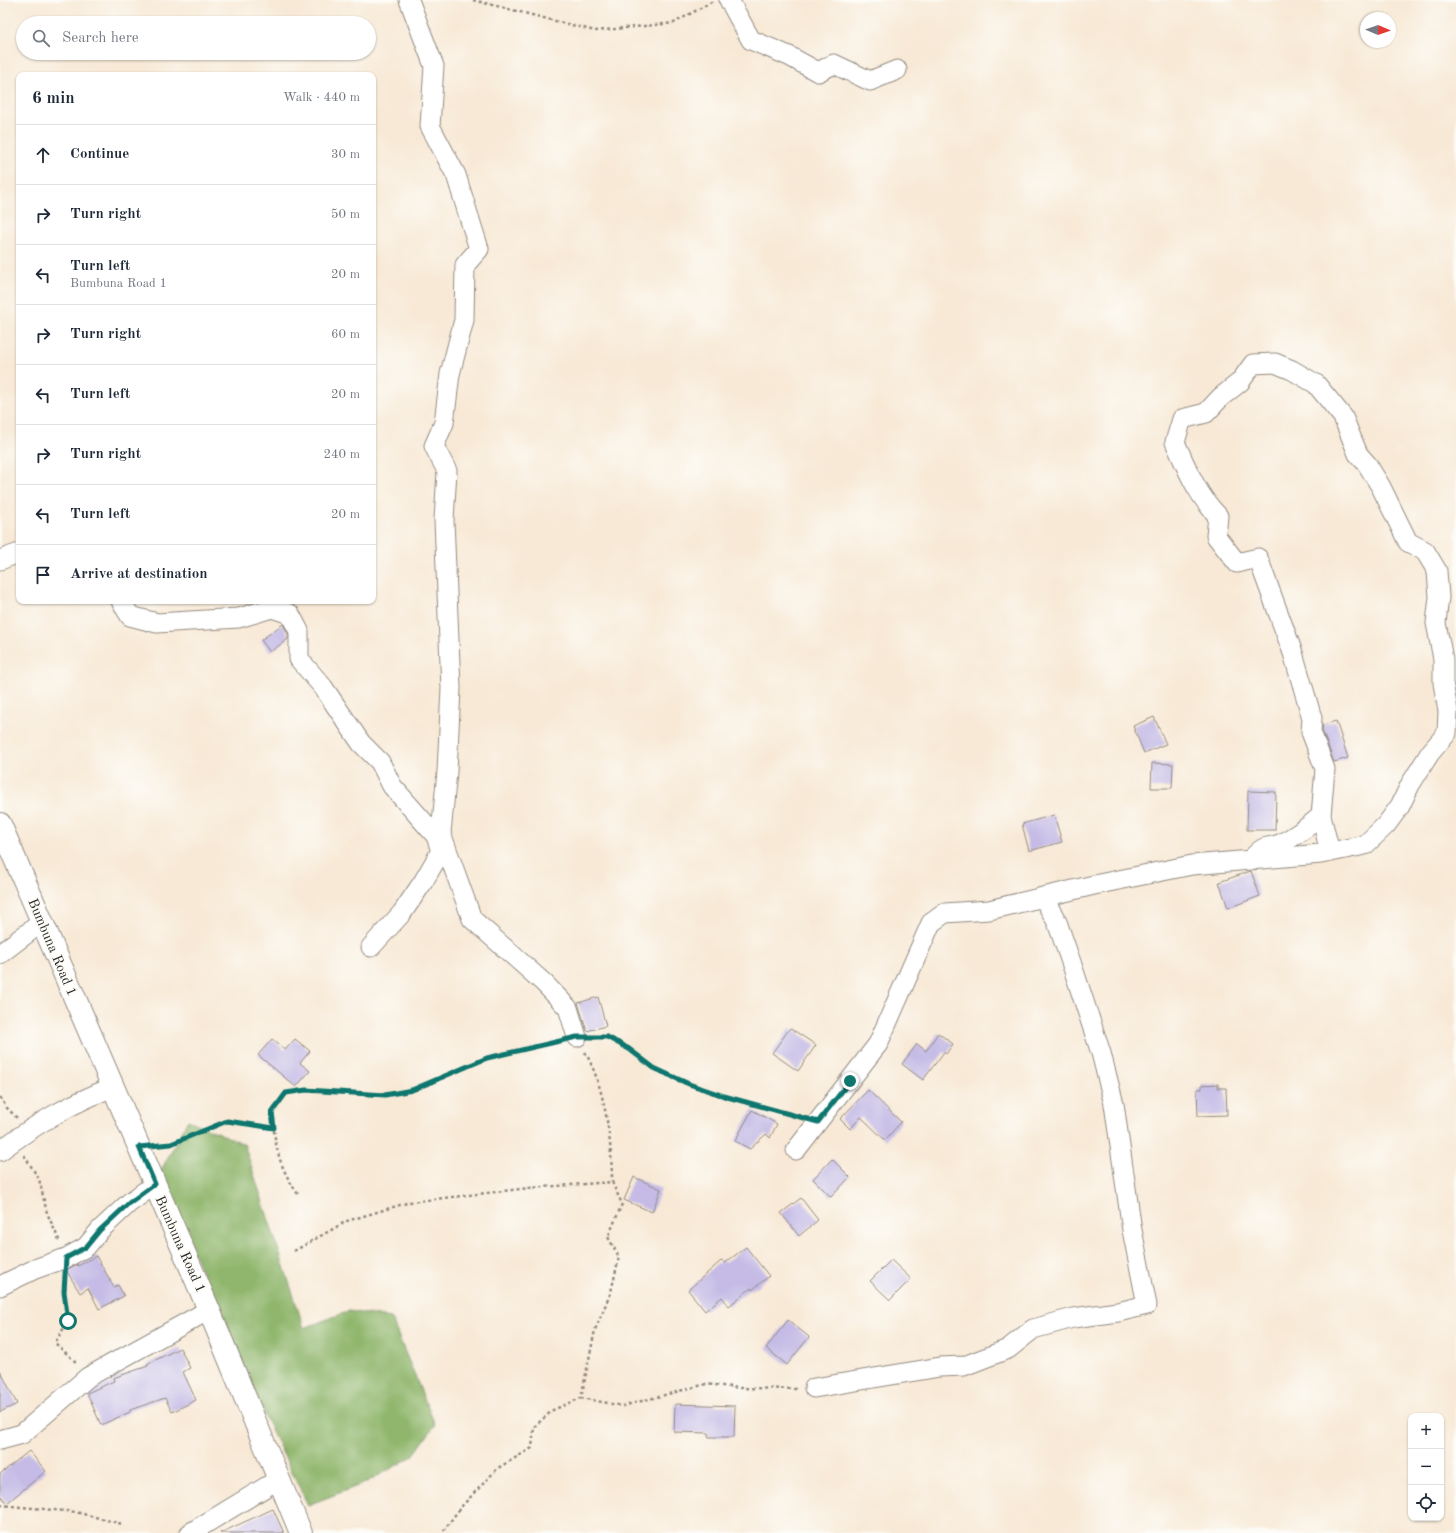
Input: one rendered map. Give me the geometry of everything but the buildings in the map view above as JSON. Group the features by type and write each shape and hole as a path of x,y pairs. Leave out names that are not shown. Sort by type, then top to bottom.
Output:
{"main road":[{"name":"Bumbuna Road 1","path":"0,824 209,1310 301,1533"}],"street":[{"path":"371,947 402,913 441,842 447,772 451,688 444,520 447,471 434,446 444,423 450,374 464,320 465,265 479,249 456,174 430,126 434,66 409,0"},
{"path":"729,0 751,40 789,56 818,72 834,64 870,81 897,70"},
{"path":"796,1150 878,1044 911,965 931,923 945,913 989,910 1192,865 1330,852 1365,845 1386,825 1400,806 1410,785 1430,753 1447,733 1448,711 1443,683 1443,659 1436,623 1439,597 1437,571 1425,551 1408,542 1381,487 1367,464 1358,454 1344,417 1316,384 1292,370 1275,363 1253,364 1240,382 1221,397 1206,413 1182,419 1175,442 1194,485 1207,505 1218,516 1216,536 1237,563 1258,558 1293,653 1312,718 1311,732 1325,769 1321,816 1330,852"},
{"path":"0,560 16,554"},
{"path":"123,604 130,616 157,623 239,618 272,608 290,614 299,631 299,659 322,687 361,743 380,762 392,786 441,842 472,919 544,982 568,1008 577,1037"},
{"path":"1250,860 1261,848 1280,844 1299,833 1321,816"},
{"path":"814,1388 940,1367 964,1366 1008,1349 1033,1329 1073,1318 1118,1312 1147,1305 1132,1230 1114,1104 1101,1053 1057,922 1043,897"},
{"path":"0,954 42,922"},
{"path":"0,1151 23,1133 49,1116 74,1103 113,1087"},
{"path":"0,1286 35,1269 66,1258 86,1247 100,1230 129,1203 155,1184"},
{"path":"0,1440 22,1434 88,1377 209,1310"},
{"path":"190,1533 279,1479"}],"path":[{"path":"473,0 595,31 674,23 715,0"},
{"path":"577,1037 590,1059 603,1102 612,1154 612,1182 622,1204 608,1237 619,1257 611,1292 595,1330 581,1398"},
{"path":"298,1194 286,1177 275,1142 272,1112 286,1093 306,1090 385,1095 412,1090 487,1058 577,1037 607,1037 629,1049 654,1068 689,1084 724,1096 818,1122"},
{"path":"0,1097 7,1108 21,1121 24,1155 39,1179 47,1213 66,1258 64,1292 68,1321 55,1343 74,1358 88,1377"},
{"path":"139,1147 171,1144 227,1121 274,1128"},
{"path":"294,1251 347,1221 410,1202 529,1188 612,1182"},
{"path":"442,1533 460,1508 498,1468 532,1448 534,1427 553,1410 581,1398 623,1406 706,1384 783,1390 814,1388"},
{"path":"0,1505 76,1512 122,1524"}],"green space":[{"path":"188,1120 244,1144 304,1328 349,1311 391,1318 435,1425 413,1456 365,1483 308,1505 268,1423 159,1174"}],"route":[{"path":"68,1321 64,1292 66,1258 86,1247 100,1230 129,1203 155,1184 139,1147 171,1144 204,1129 227,1121 274,1128 272,1112 286,1093 306,1090 385,1095 412,1090 487,1058 577,1037 607,1037 629,1049 654,1068 689,1084 724,1096 794,1114 818,1122 850,1081"}]}
